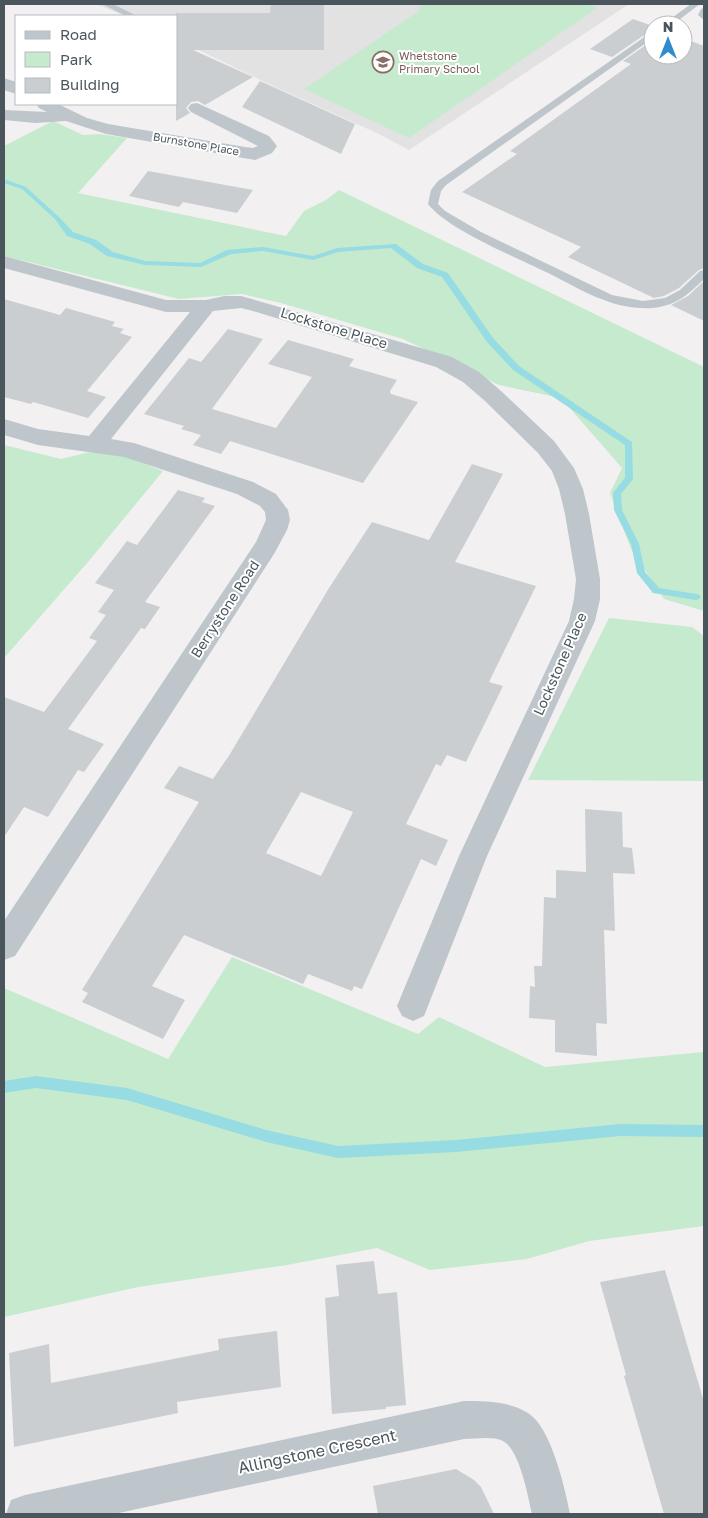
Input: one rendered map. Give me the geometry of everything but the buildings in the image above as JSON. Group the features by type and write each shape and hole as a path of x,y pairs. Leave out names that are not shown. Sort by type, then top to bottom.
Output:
{"street":[{"name":"Burnstone Place","path":"47,105 67,116 106,129 255,154 266,149 268,146 263,140 197,108"},
{"path":"4,115 35,118 67,116"},
{"name":"Lockstone Place","path":"4,262 145,302 182,307 241,302 444,362 471,377 546,447 562,468 571,489 577,514 588,579 587,599 582,621 469,864 413,1006"},
{"path":"95,444 206,306"},
{"name":"Berrystone Road","path":"4,427 38,437 126,449 244,488 268,500 276,510 278,520 266,548 4,946"},
{"name":"Allingstone Crescent","path":"25,1514 464,1420 493,1420 515,1426 529,1443 543,1480 551,1514"}],"lane":[{"path":"106,4 131,15"},
{"path":"680,15 696,4"},
{"path":"704,11 702,15 704,17"},
{"path":"643,41 442,183 436,190 433,204 441,213 477,234 608,298 629,304 647,305 678,296 704,273"}],"shaded area":[{"name":"Whetstone Primary School","path":"96,4 629,4 409,150 379,134 178,40 178,15 123,15"}],"green space":[{"path":"420,4 587,4 597,8 409,138 304,89 419,11"},
{"path":"53,121 83,135 99,134 127,138 78,193 286,236 304,211 326,200 339,190 704,367 704,611 664,599 631,549 610,493 622,468 561,398 499,385 403,339 281,303 242,294 179,299 4,256 4,146"},
{"path":"4,445 61,459 94,451 119,454 163,471 88,562 4,658"},
{"path":"609,618 692,627 704,636 704,781 528,780"},
{"path":"232,957 418,1034 439,1017 545,1067 704,1052 704,1226 589,1241 527,1259 430,1270 377,1248 287,1265 138,1287 4,1317 4,988 168,1059"}],"waterway":[{"path":"4,181 24,188 57,218 70,234 93,242 110,254 145,263 201,265 230,252 263,249 313,258 337,250 393,246 420,266 445,275 490,340 516,368 629,444 629,479 617,493 618,510 635,544 641,573 656,591 696,597"},
{"path":"4,1087 36,1082 127,1094 266,1136 338,1152 456,1146 620,1130 704,1131"}],"place":[{"name":"Whetstone Primary School","path":"383,62"}]}
